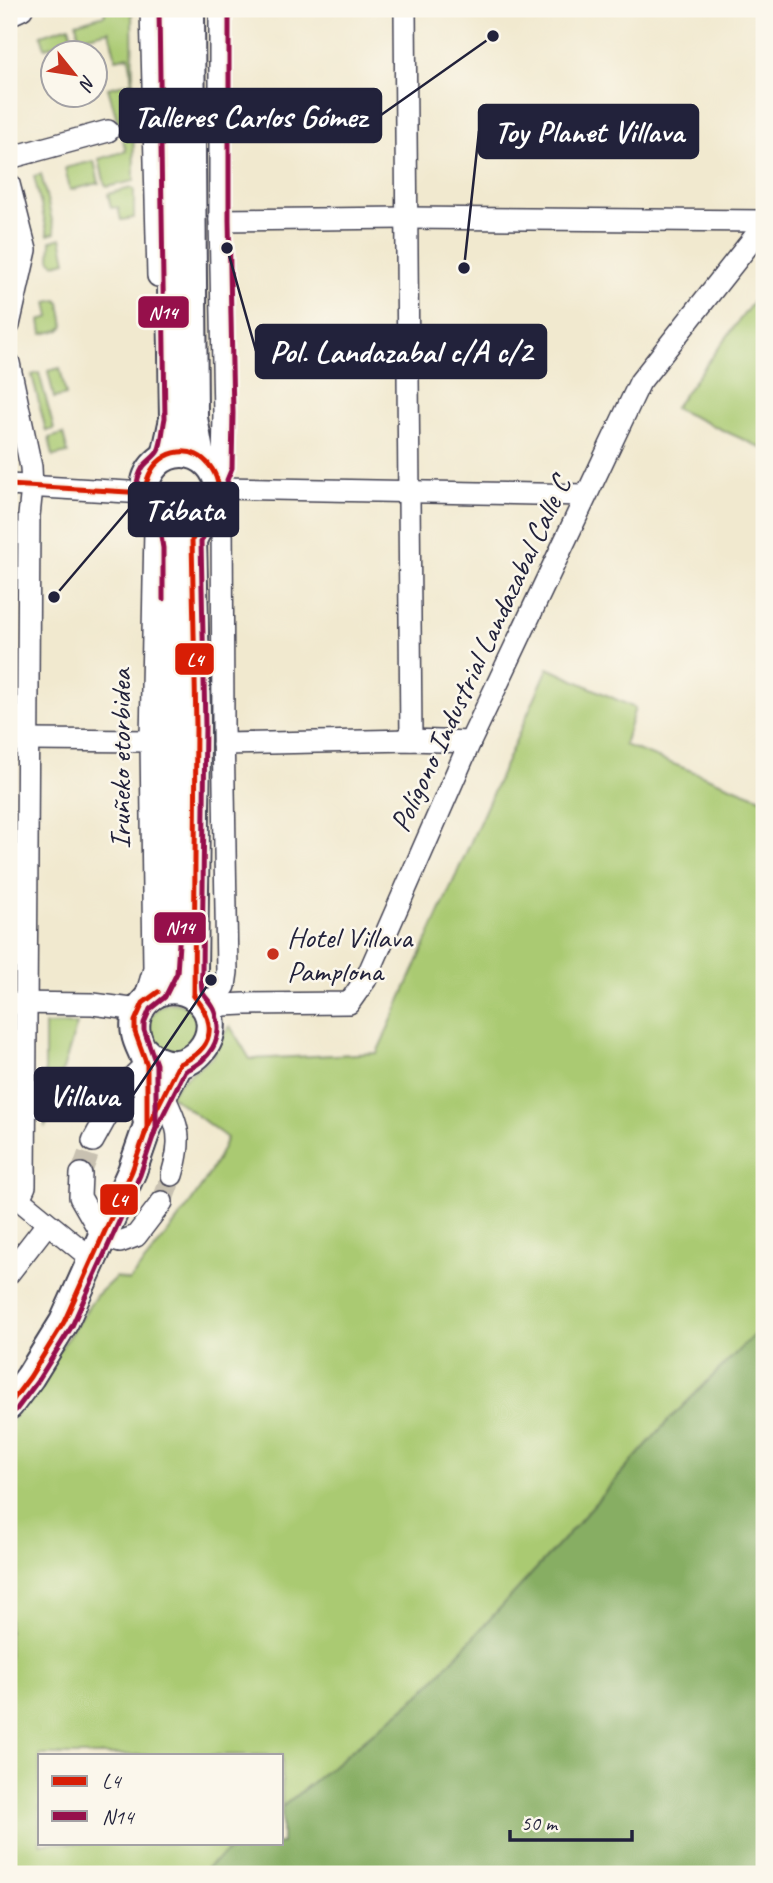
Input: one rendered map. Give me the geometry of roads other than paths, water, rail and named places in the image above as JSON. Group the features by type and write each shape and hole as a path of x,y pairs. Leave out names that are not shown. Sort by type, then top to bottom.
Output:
{"main road":[{"path":"162,459 174,419 168,9"},
{"path":"190,9 193,418 200,457"},
{"path":"142,1052 168,1065 188,1061 197,1056 207,1042 210,1029 193,971 196,726 192,540 214,498 215,470 200,457 178,452 162,459 149,473 145,482 155,510 180,527 191,526 214,498"},
{"name":"Iruñeko etorbidea","path":"147,1002 169,970 173,894 172,547 155,510"},
{"path":"147,1128 142,1052 135,1032 135,1021 147,1002 172,989 182,990 203,1006"},
{"path":"9,1405 64,1322 132,1171 147,1128 179,1064"}],"street":[{"path":"9,15 22,9"},
{"path":"151,9 162,459"},
{"path":"203,1006 225,985 227,972 222,513 214,498 223,468 224,413 220,9"},
{"path":"405,9 411,740"},
{"path":"9,158 108,131"},
{"path":"9,184 26,250 9,325"},
{"path":"220,220 406,218 764,223"},
{"name":"Polígono Industrial Landazabal Calle C","path":"203,1006 349,1003 366,979 470,742 640,382 764,223"},
{"path":"9,363 31,467 32,487 29,516 28,740 17,1004 25,1186 14,1195 47,1224 97,1248 136,1236 162,1202"},
{"path":"9,485 155,510"},
{"path":"214,498 409,491 585,495"},
{"name":"Iruñeko etorbidea","path":"147,1002 154,970 152,741 155,510"},
{"path":"28,740 152,741"},
{"path":"223,744 411,740 470,742"},
{"path":"17,1004 147,1002"},
{"path":"93,1004 119,1017 142,1052 138,1070 93,1141"},
{"path":"163,1094 178,1131 178,1153 172,1175"},
{"path":"80,1174 80,1197 97,1248"},
{"path":"9,1273 47,1224"}],"tunnel":[{"path":"81,1174 93,1141"},
{"path":"162,1202 172,1175"}],"place":[{"name":"Talleres Carlos Gómez","path":"493,36"},
{"name":"Pol. Landazabal c/A c/2","path":"227,248"},
{"name":"Toy Planet Villava","path":"464,268"},
{"name":"Tábata","path":"54,597"},
{"name":"Hotel Villava Pamplona","path":"273,954"},
{"name":"Villava","path":"211,980"}]}
